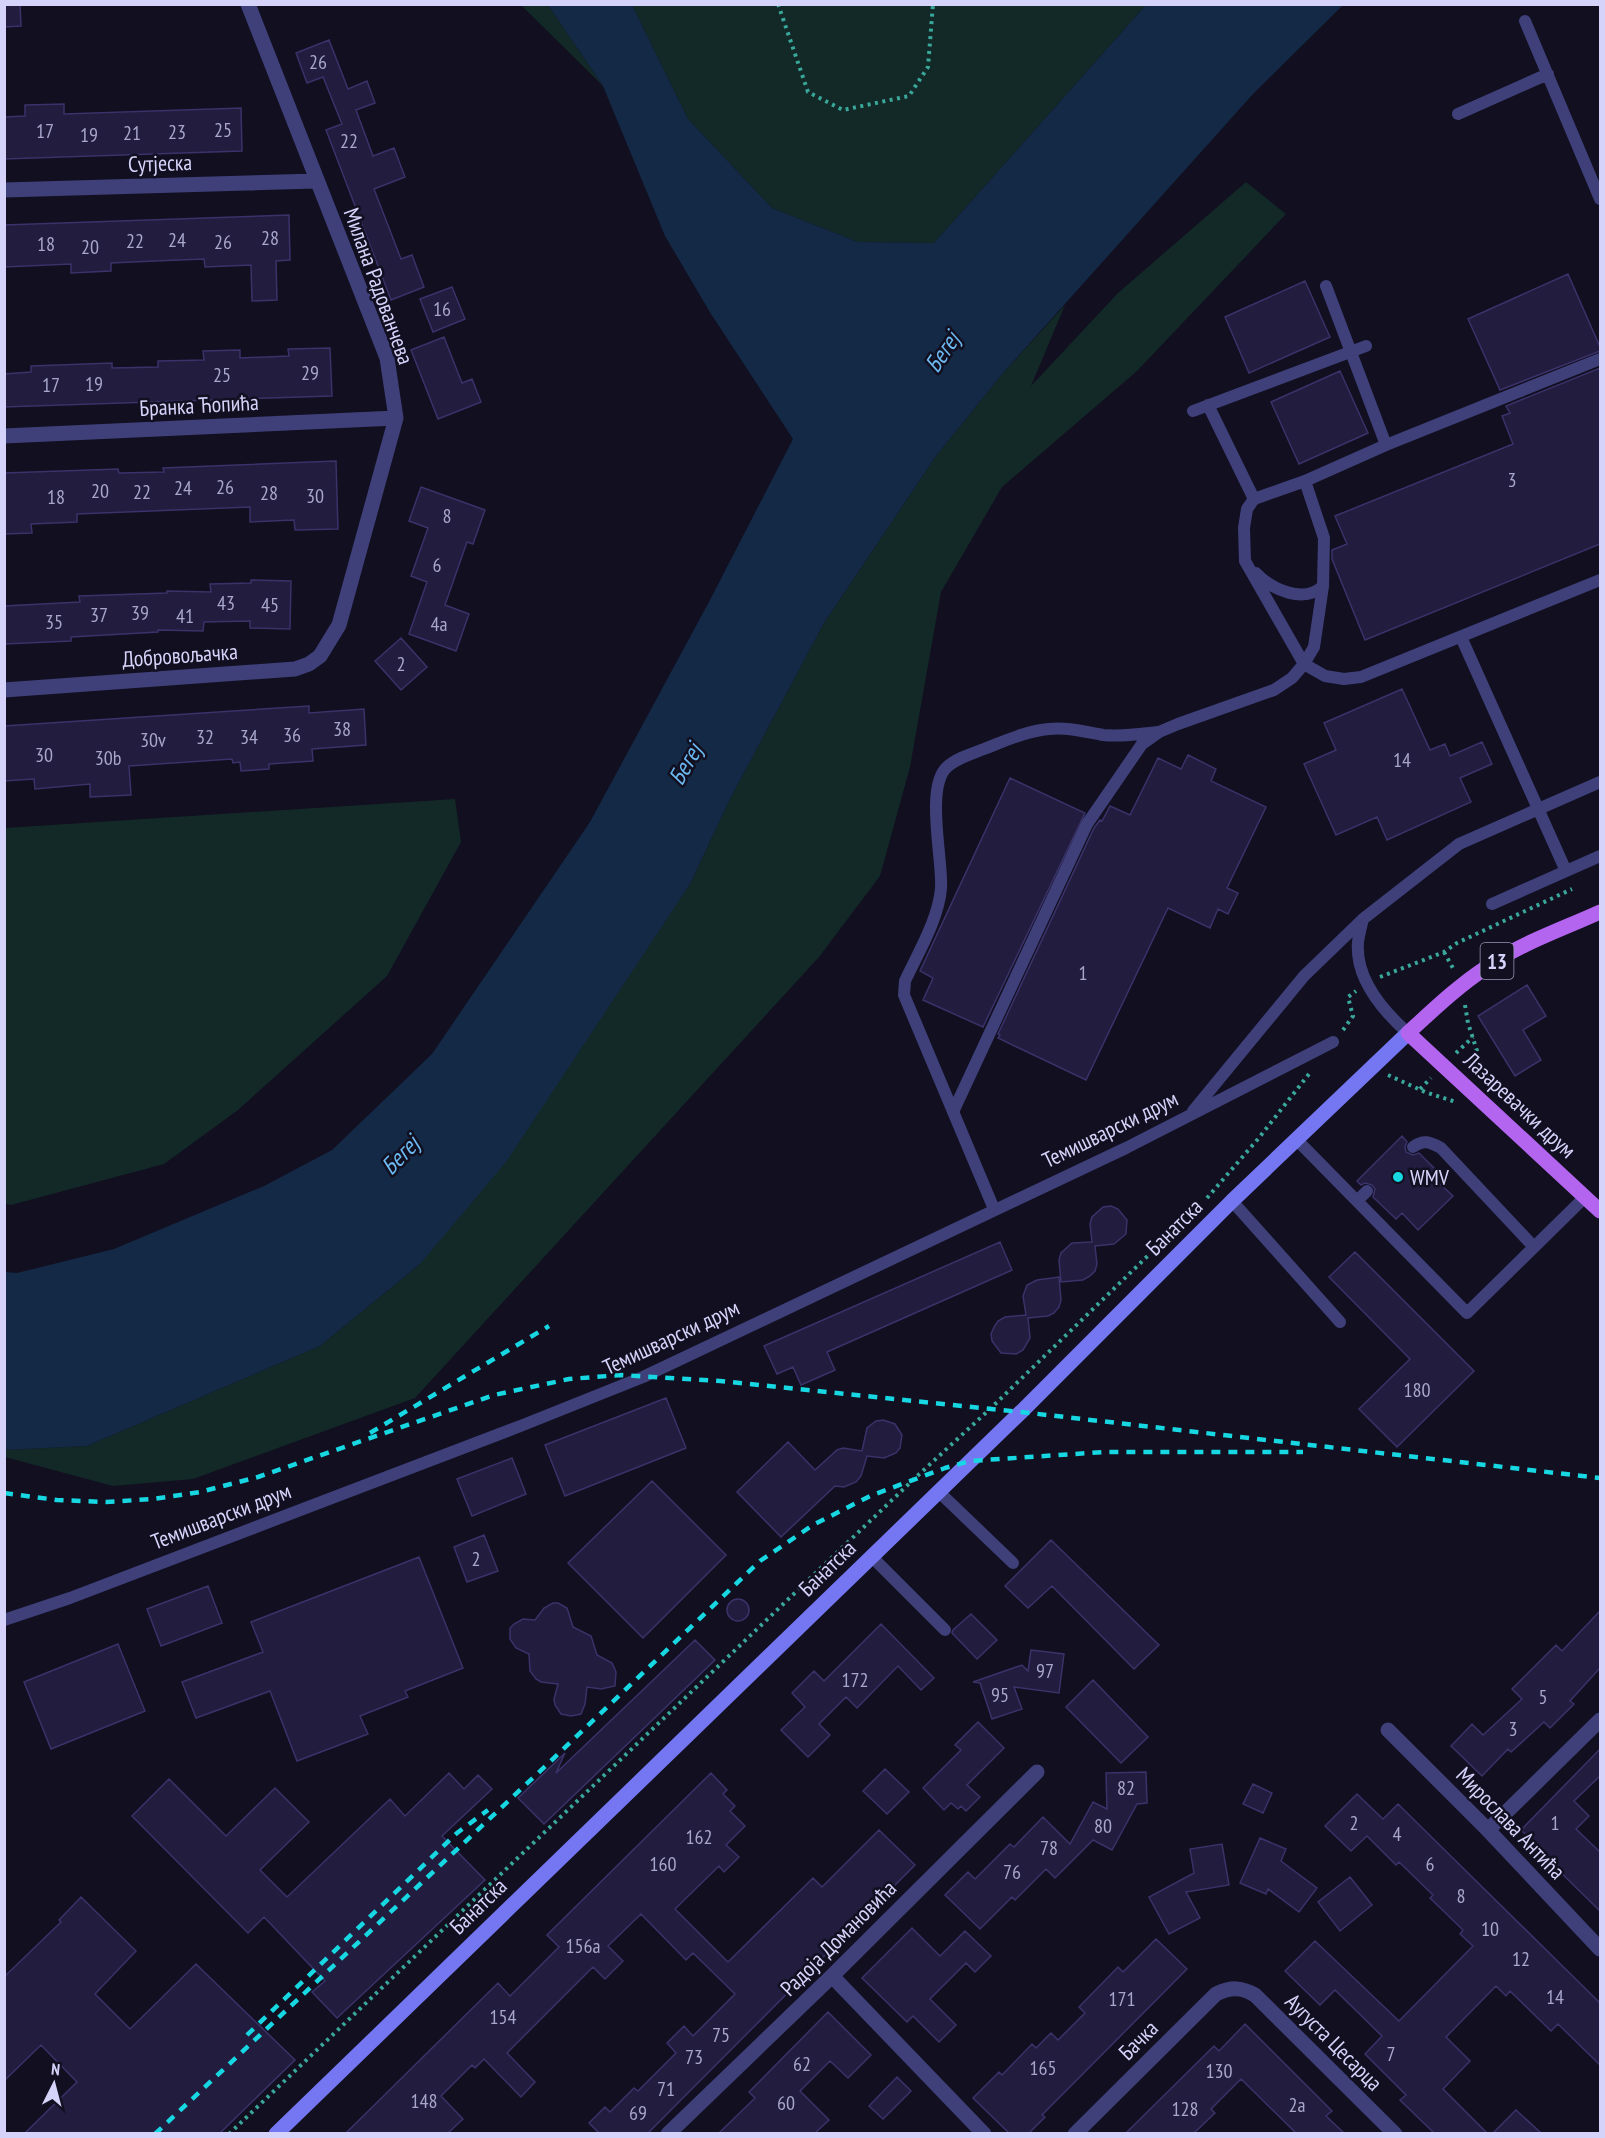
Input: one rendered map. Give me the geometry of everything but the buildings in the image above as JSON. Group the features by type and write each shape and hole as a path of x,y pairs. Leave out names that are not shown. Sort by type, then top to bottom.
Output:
{"main road":[{"name":"13","path":"1408,1033 1487,966 1512,952 1600,912"},
{"name":"Банатска","path":"276,2133 1021,1412 1232,1201 1408,1033"},
{"name":"Лазаревачки друм","path":"1408,1033 1600,1211"}],"street":[{"name":"Милана Радованчева","path":"248,4 387,358 396,418 339,625"},
{"name":"Сутјеска","path":"4,190 316,181"},
{"name":"Бранка Ћопића","path":"4,436 396,418"},
{"name":"Добровољачка","path":"4,690 296,669 320,656 339,625"},
{"path":"1488,1830 1600,1720"},
{"name":"Мирослава Антића","path":"1388,1730 1488,1830 1600,1949"},
{"name":"Радоја Домановића","path":"668,2133 832,1976 1037,1772"},
{"path":"832,1976 984,2133"},
{"name":"Бачка","path":"1075,2133 1216,1994 1237,1988"},
{"name":"Аугуста Цесарца","path":"1237,1988 1255,1995 1395,2133"}],"lane":[{"path":"1525,21 1600,199"},
{"path":"1458,114 1548,75"},
{"path":"1326,286 1386,445"},
{"path":"1193,411 1366,346"},
{"path":"1600,358 1254,499 1247,509 1244,528 1245,561 1304,664 1325,676 1344,679 1361,677 1600,580"},
{"path":"1208,405 1254,499"},
{"path":"994,1209 904,995 905,981 939,907 941,865 935,820 939,784 945,769 957,760 1023,734 1048,729 1069,729 1105,735 1159,732 1274,690 1292,678 1314,647 1323,586 1324,538 1305,480"},
{"path":"1245,561 1260,578 1278,589 1305,595 1316,593 1323,586"},
{"path":"1461,637 1566,872"},
{"path":"953,1112 1087,824 1142,744 1159,732"},
{"path":"1189,1117 1304,976 1363,919 1459,844 1600,782"},
{"path":"1492,904 1600,856"},
{"path":"1363,919 1358,944 1361,970 1379,1002 1408,1033"},
{"name":"Темишварски друм","path":"4,1620 70,1598 236,1535 643,1377 1189,1117 1333,1042"},
{"path":"1296,1139 1467,1313 1585,1197"},
{"path":"1413,1147 1420,1142 1428,1141 1442,1148 1534,1247"},
{"path":"1358,1201 1367,1191"},
{"path":"1232,1201 1340,1322"},
{"path":"939,1491 1013,1563"},
{"path":"871,1556 945,1630"}],"path":[{"path":"778,4 808,92 843,110 909,96 928,67 933,4"},
{"path":"1333,1042 1353,1016 1348,997 1367,983 1444,952 1457,943 1580,885"},
{"path":"1200,1206 1258,1139 1312,1069"},
{"path":"229,2133 1166,1239"}],"green space":[{"path":"521,5 548,5 603,86"},
{"path":"632,5 1146,5 934,243 858,242 772,208 688,119"},
{"path":"1246,182 1286,214 1137,371 1002,487 941,592 910,767 880,876 819,957 415,1398 193,1479 113,1486 5,1457 5,1450 87,1446 320,1346 420,1264 690,884 730,799 824,623 936,456 1003,373 1065,305 1031,386 1118,293"},
{"path":"455,799 461,842 387,976 238,1110 164,1164 11,1205 5,1204 5,828"}],"water":[{"name":"Бегеј","path":"548,5 632,5 688,119 772,208 858,242 934,243 1146,5 1343,5 1253,94 1003,373 936,456 824,623 730,799 690,884 506,1162 420,1264 320,1346 87,1446 5,1450 5,1272 17,1273 114,1249 264,1186 332,1150 432,1054 590,822 710,600 793,439 711,314 665,236 603,86"}],"railway":[{"path":"370,1433 549,1326"},
{"path":"4,1493 57,1500 106,1502 153,1499 200,1492 258,1477 494,1395 569,1379 621,1375 720,1381 1021,1412 1600,1478"},
{"path":"155,2134 760,1561 813,1525 870,1496 970,1461 1104,1452 1303,1452"},
{"path":"247,2035 457,1833 488,1810"}],"place":[{"name":"WMV","path":"1398,1177"}]}
